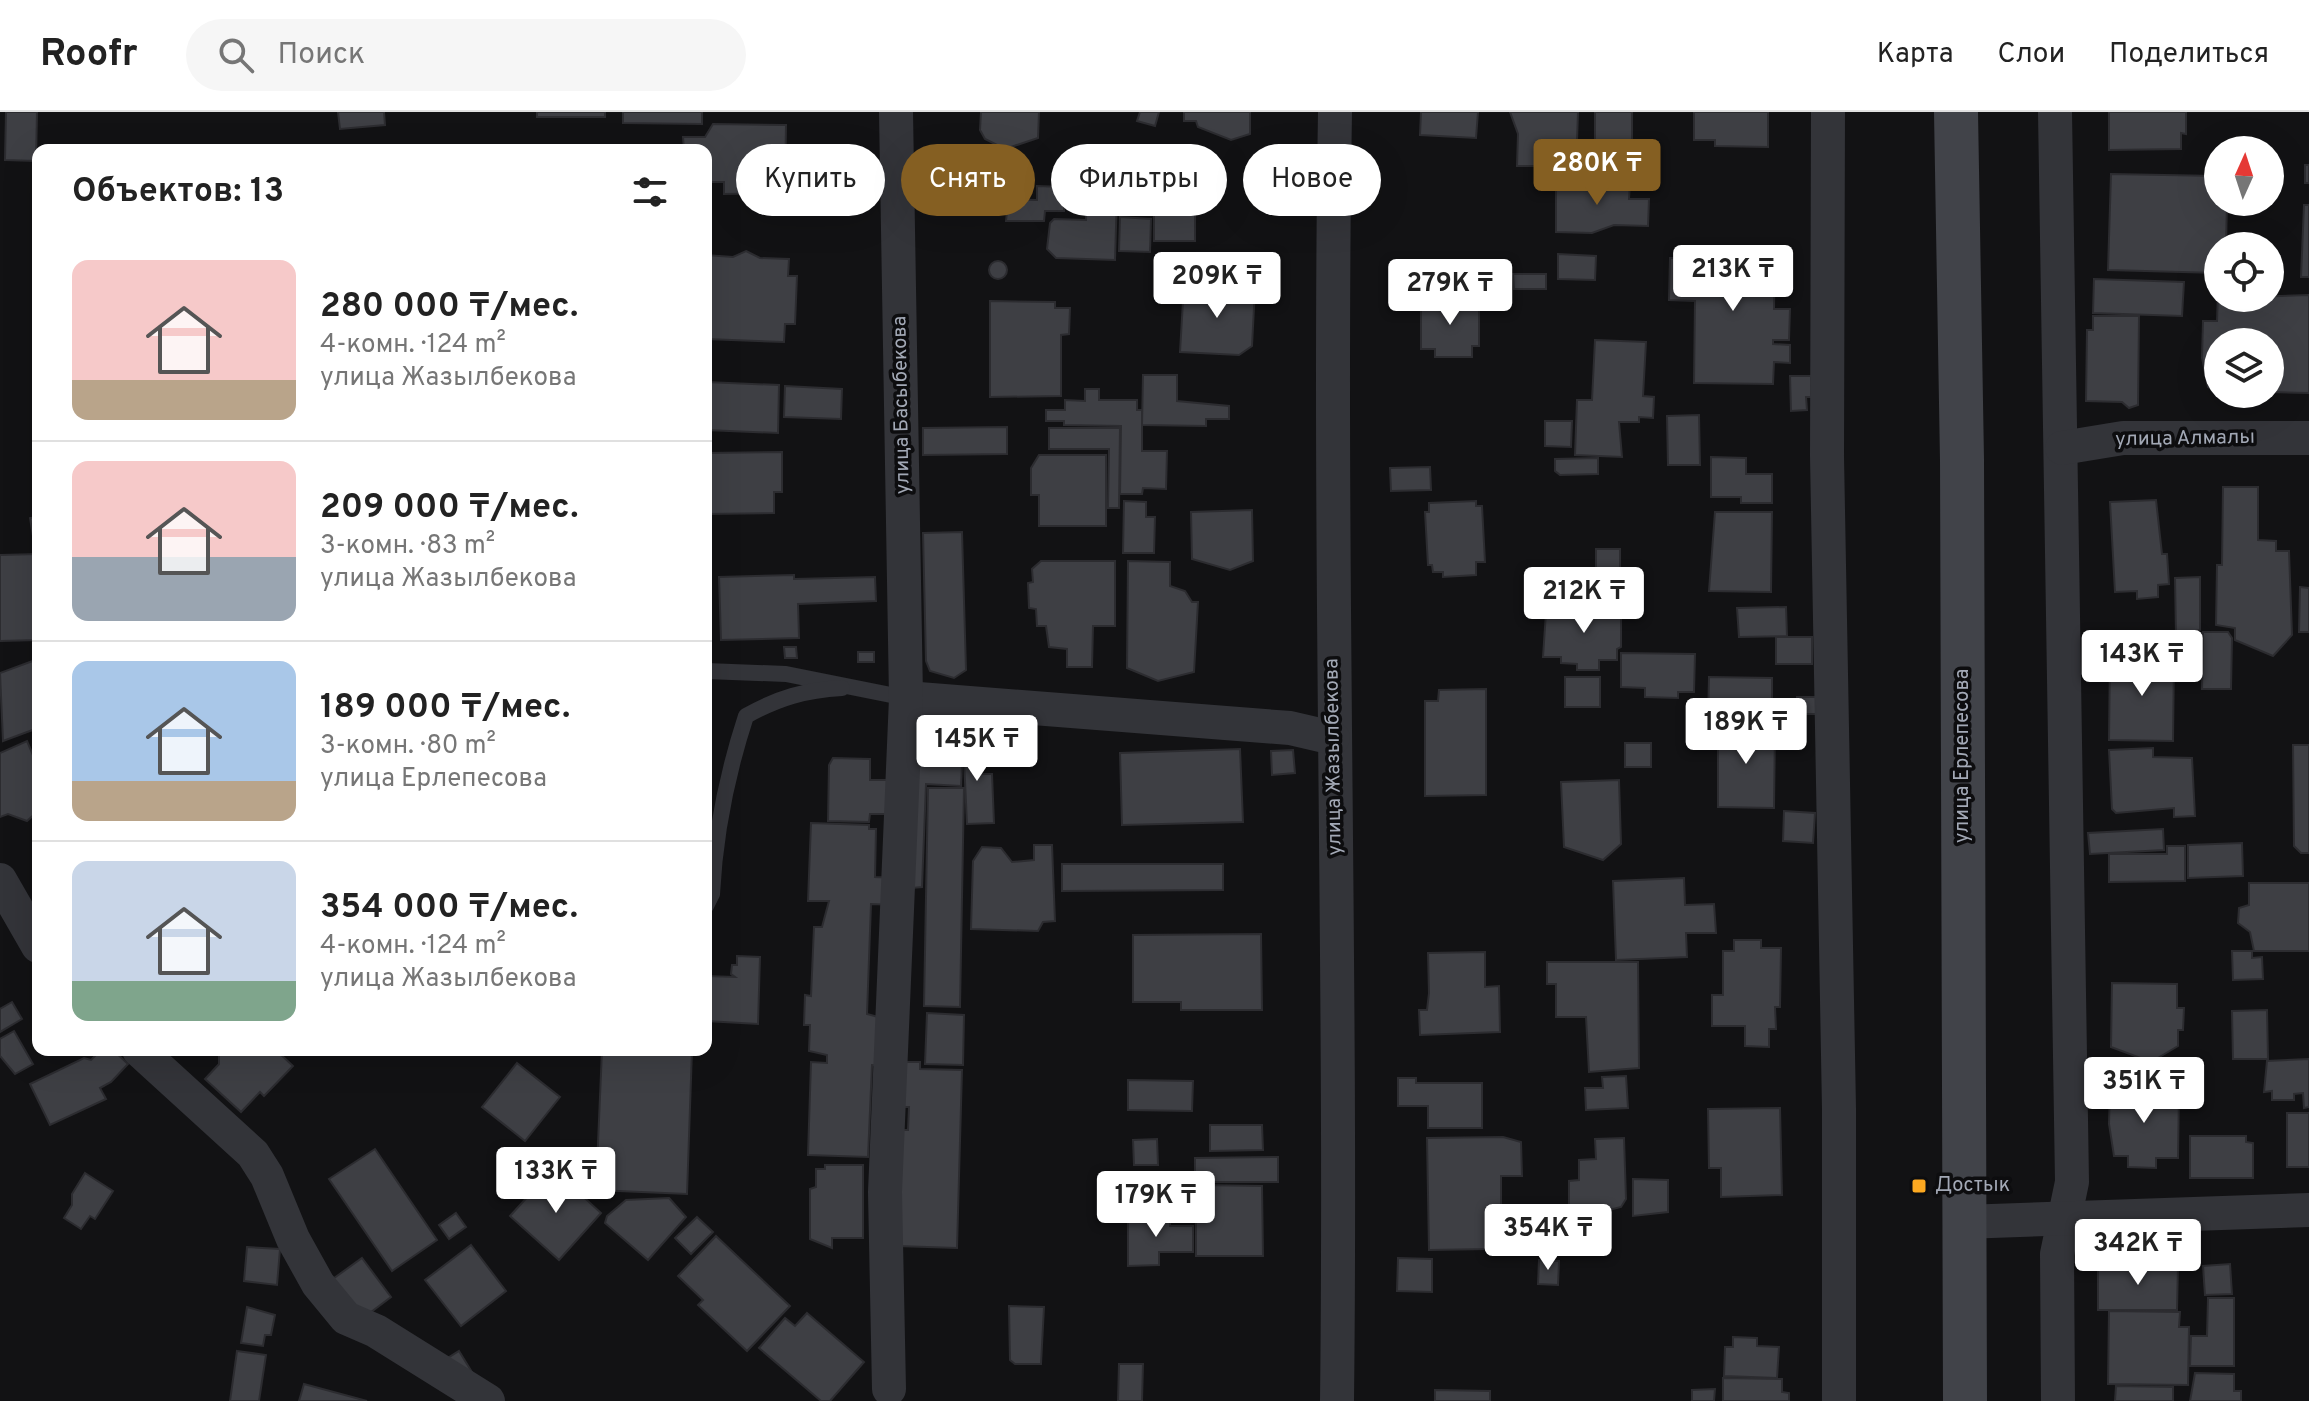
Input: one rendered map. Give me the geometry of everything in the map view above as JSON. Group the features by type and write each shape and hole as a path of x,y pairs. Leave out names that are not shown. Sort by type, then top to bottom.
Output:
{"main road":[{"name":"улица Ерлепесова","path":"1956,112 1962,476 1965,1401"}],"street":[{"name":"улица Басыбекова","path":"889,1389 885,1192 906,698 896,112"},
{"name":"улица Жазылбекова","path":"1335,112 1330,365 1340,1128 1337,1401"},
{"path":"1828,112 1827,456 1838,1093 1839,1401"},
{"path":"2055,112 2072,1182 2057,1254 2058,1401"},
{"name":"улица Алмалы","path":"2062,448 2123,438 2309,438"},
{"path":"906,698 1290,728 1333,738"},
{"path":"0,880 32,936"},
{"path":"146,1056 253,1154 267,1176 293,1239 318,1284 346,1318 376,1331 488,1401"},
{"path":"1963,1222 2309,1210"}],"lane":[{"path":"712,671 786,674 842,688 906,698"},
{"path":"712,894 717,838 733,754 746,716 775,700 806,690 842,688"}],"building":[{"path":"6,112 37,112 36,144 32,144 32,161 5,160"},
{"path":"338,112 384,112 385,125 340,129"},
{"path":"537,112 605,112 605,117 537,117"},
{"path":"623,112 702,112 702,124 623,123"},
{"path":"981,112 1039,112 1038,138 1020,144 995,144 985,139 980,130"},
{"path":"1140,112 1159,112 1155,126 1137,121"},
{"path":"1184,112 1250,112 1250,134 1231,140 1198,127 1196,121 1184,121"},
{"path":"1421,112 1478,112 1476,138 1420,135"},
{"path":"1510,112 1578,112 1576,171 1573,176 1553,178 1534,166 1517,166 1518,134"},
{"path":"1595,112 1632,112 1632,157 1615,158 1615,182 1595,182"},
{"path":"1694,112 1768,112 1768,147 1715,146 1715,140 1694,140"},
{"path":"2109,112 2186,112 2186,134 2181,133 2181,149 2109,150"},
{"path":"713,124 786,125 786,144 736,144 736,194 724,194 724,182 712,182 712,144 684,144 683,137 705,137"},
{"path":"2305,165 2309,165 2309,183 2305,183"},
{"path":"2111,174 2204,176 2204,216 2227,216 2226,232 2204,232 2204,273 2108,270"},
{"path":"1556,182 1630,183 1629,199 1649,199 1648,226 1614,225 1592,233 1556,232"},
{"path":"1037,186 1051,187 1051,211 1045,211 1044,221 1006,221 1007,216 1035,216"},
{"path":"2304,205 2309,205 2309,277 2301,277"},
{"path":"1086,216 1116,216 1115,260 1056,258 1047,249 1050,223 1054,219 1086,220"},
{"path":"1154,216 1195,216 1195,241 1154,241"},
{"path":"1120,217 1151,219 1150,252 1119,251"},
{"path":"1693,247 1775,248 1774,309 1790,309 1789,340 1773,340 1773,344 1790,345 1790,363 1774,362 1773,384 1694,383 1695,301 1669,300 1670,258 1693,258"},
{"path":"746,251 760,258 789,259 788,276 797,276 795,324 785,324 784,342 712,339 712,255 733,257"},
{"path":"1558,254 1596,256 1595,280 1558,279"},
{"path":"998,261 1007,270 998,279 989,270"},
{"path":"1504,264 1505,292 1423,294 1423,265"},
{"path":"1513,274 1546,274 1546,289 1514,289"},
{"path":"2094,279 2184,282 2182,316 2093,313"},
{"path":"1184,284 1255,288 1252,346 1239,355 1180,352"},
{"path":"1447,294 1462,294 1462,302 1479,302 1479,346 1472,346 1472,357 1435,357 1435,349 1421,349 1421,301 1448,301"},
{"path":"2309,295 2309,393 2284,392 2284,328 2204,328 2204,368 2203,321 2217,321 2217,312 2284,312 2284,296"},
{"path":"990,301 1055,302 1055,308 1070,308 1069,334 1061,335 1061,396 990,397"},
{"path":"2093,316 2139,316 2138,405 2129,408 2122,402 2086,401 2087,330 2093,330"},
{"path":"1595,340 1646,342 1643,396 1654,397 1653,418 1639,417 1639,422 1619,422 1622,457 1575,455 1577,400 1592,400"},
{"path":"1143,375 1177,375 1177,401 1229,406 1229,419 1206,419 1206,426 1142,425"},
{"path":"1790,376 1811,376 1811,397 1806,397 1807,410 1791,411"},
{"path":"712,382 779,385 778,433 712,430"},
{"path":"785,386 842,389 841,419 784,417"},
{"path":"1085,389 1099,389 1099,400 1137,400 1137,410 1142,410 1142,451 1167,451 1166,489 1143,488 1142,494 1120,494 1121,426 1064,425 1064,421 1046,421 1046,410 1065,410 1065,400 1085,401"},
{"path":"1699,415 1700,465 1668,465 1667,416"},
{"path":"1545,421 1572,421 1571,447 1545,446"},
{"path":"1007,427 1007,454 923,455 923,428"},
{"path":"1049,428 1120,428 1119,508 1108,508 1109,449 1049,449"},
{"path":"782,452 782,492 774,492 774,513 712,514 712,453"},
{"path":"1039,455 1106,455 1106,526 1039,526 1039,495 1031,495 1031,468"},
{"path":"1711,457 1746,458 1746,474 1772,474 1772,503 1741,503 1741,497 1711,497"},
{"path":"1598,458 1598,474 1560,475 1555,471 1555,459"},
{"path":"1430,467 1431,490 1391,491 1390,468"},
{"path":"2223,487 2258,487 2258,540 2276,541 2276,551 2289,551 2292,635 2273,656 2235,640 2235,628 2216,625 2217,565 2222,565"},
{"path":"2156,500 2162,554 2167,554 2169,584 2158,585 2158,597 2137,599 2137,591 2115,592 2110,502"},
{"path":"1124,501 1146,502 1146,517 1155,517 1154,553 1123,553"},
{"path":"1476,501 1476,506 1482,506 1485,562 1476,562 1476,575 1443,577 1443,572 1433,572 1432,565 1428,565 1425,512 1429,512 1429,503"},
{"path":"1252,510 1253,561 1230,570 1192,559 1191,512"},
{"path":"1715,512 1772,512 1771,592 1709,591"},
{"path":"962,532 966,670 954,678 930,671 926,661 923,533"},
{"path":"1596,549 1620,549 1620,575 1599,580 1596,575"},
{"path":"32,554 32,640 0,641 0,555"},
{"path":"1041,561 1115,561 1115,626 1093,626 1092,667 1067,667 1067,649 1049,647 1046,626 1037,626 1036,609 1029,608 1028,583 1033,582 1032,569"},
{"path":"1128,561 1170,562 1170,586 1185,591 1192,602 1198,602 1194,672 1158,681 1127,668"},
{"path":"794,575 794,579 875,577 876,601 798,604 799,638 721,640 719,577"},
{"path":"2200,577 2200,630 2176,635 2175,578"},
{"path":"2300,587 2309,588 2309,632 2299,632"},
{"path":"1594,601 1621,602 1621,647 1617,649 1617,660 1599,660 1599,670 1577,670 1577,664 1561,663 1561,657 1543,657 1546,612 1594,611"},
{"path":"1786,607 1787,636 1739,637 1737,608"},
{"path":"2203,632 2228,632 2232,638 2231,689 2202,689"},
{"path":"1776,637 1812,637 1812,664 1776,664"},
{"path":"784,647 796,647 797,658 785,658"},
{"path":"858,652 874,652 874,662 858,662"},
{"path":"1621,653 1695,654 1694,692 1678,692 1678,698 1645,697 1645,688 1621,687"},
{"path":"2110,656 2174,656 2173,741 2109,740"},
{"path":"32,661 32,730 3,741 0,673"},
{"path":"1565,677 1600,677 1600,707 1565,707"},
{"path":"1709,677 1772,678 1772,721 1708,719"},
{"path":"1486,689 1486,795 1425,796 1425,701 1438,701 1439,690"},
{"path":"1797,697 1817,697 1817,714 1797,714"},
{"path":"1734,721 1775,727 1774,808 1718,807 1718,727 1734,728"},
{"path":"986,736 986,753 980,754 981,774 992,774 994,823 967,824 963,738"},
{"path":"27,741 32,753 32,816 27,821 8,814 0,817 0,753"},
{"path":"918,741 963,742 961,786 926,784 922,887 912,888"},
{"path":"1625,743 1651,743 1651,767 1625,767"},
{"path":"2293,745 2309,745 2309,853 2301,853 2294,846"},
{"path":"2153,748 2153,757 2192,758 2195,816 2174,817 2174,808 2116,813 2112,809 2109,750"},
{"path":"1240,749 1243,822 1122,825 1120,753"},
{"path":"1293,750 1295,773 1272,775 1271,751"},
{"path":"833,758 870,759 870,780 895,780 894,814 870,814 869,822 828,821 829,765"},
{"path":"1619,780 1621,844 1603,860 1564,847 1561,782"},
{"path":"928,788 964,788 960,1007 924,1006"},
{"path":"1784,811 1815,813 1813,843 1783,841"},
{"path":"811,823 869,825 869,829 876,829 875,877 896,878 895,905 871,904 867,1014 886,1019 884,1066 872,1065 868,1157 808,1155 811,1062 827,1063 827,1055 809,1051 810,1025 804,1025 805,995 811,996 814,927 822,927 829,901 808,901"},
{"path":"2163,829 2164,850 2090,854 2088,833"},
{"path":"2242,843 2243,876 2188,878 2188,845"},
{"path":"1034,845 1052,845 1055,921 1043,922 1038,931 971,929 973,861 982,847 1001,848 1012,862 1034,860"},
{"path":"2167,846 2185,846 2185,881 2109,882 2109,854 2167,854"},
{"path":"1062,864 1223,864 1223,890 1062,891"},
{"path":"1684,878 1685,905 1714,904 1716,933 1686,933 1687,957 1616,960 1613,881"},
{"path":"2249,883 2309,883 2309,951 2254,951 2250,932 2238,923 2239,908 2249,905"},
{"path":"1261,934 1262,1010 1181,1010 1181,1002 1133,1002 1133,935"},
{"path":"1734,940 1761,940 1761,948 1781,948 1780,1007 1775,1007 1776,1029 1769,1029 1769,1047 1745,1046 1745,1026 1712,1026 1712,995 1723,995 1723,951 1734,951"},
{"path":"2232,951 2252,951 2252,958 2262,957 2263,979 2233,980"},
{"path":"1485,952 1485,987 1499,986 1500,1032 1420,1035 1419,1010 1427,1010 1429,993 1428,953"},
{"path":"737,956 760,957 758,1024 712,1021 712,976 735,977 731,974 732,965 737,965"},
{"path":"1547,962 1638,962 1639,1068 1589,1072 1586,1017 1556,1017 1556,984 1547,984"},
{"path":"2112,983 2177,984 2177,1008 2184,1008 2183,1030 2178,1030 2178,1046 2151,1062 2111,1047"},
{"path":"12,1002 22,1019 0,1032 0,1009"},
{"path":"2267,1010 2268,1059 2233,1059 2232,1011"},
{"path":"927,1013 964,1015 963,1065 925,1064"},
{"path":"14,1031 33,1064 15,1074 0,1056 0,1039"},
{"path":"95,1056 119,1056 128,1064 111,1082 100,1088 106,1099 50,1125 30,1084 84,1058 91,1060"},
{"path":"219,1056 282,1056 293,1066 264,1096 260,1092 241,1112 205,1079 219,1064"},
{"path":"602,1056 692,1056 687,1194 596,1190"},
{"path":"2309,1059 2309,1107 2304,1108 2303,1093 2294,1094 2294,1100 2272,1100 2272,1091 2264,1092 2267,1061"},
{"path":"903,1062 920,1062 920,1069 962,1070 957,1248 897,1246 901,1130 908,1130 909,1107 902,1107"},
{"path":"517,1063 560,1097 525,1141 482,1107"},
{"path":"1626,1076 1628,1108 1586,1110 1585,1088 1603,1088 1602,1077"},
{"path":"1398,1078 1416,1078 1416,1083 1482,1083 1482,1128 1428,1128 1428,1106 1398,1106"},
{"path":"1128,1080 1193,1081 1192,1111 1128,1110"},
{"path":"2110,1088 2179,1090 2178,1158 2156,1158 2156,1168 2128,1167 2128,1156 2114,1156 2109,1124"},
{"path":"1780,1108 1782,1195 1721,1197 1721,1168 1709,1168 1708,1109"},
{"path":"2287,1113 2309,1113 2309,1167 2287,1167"},
{"path":"1210,1125 1262,1125 1263,1150 1210,1151"},
{"path":"2190,1136 2246,1136 2246,1142 2253,1143 2253,1178 2190,1178"},
{"path":"1503,1137 1521,1142 1522,1176 1501,1176 1501,1234 1489,1249 1429,1250 1427,1138"},
{"path":"1624,1138 1626,1199 1621,1207 1609,1210 1609,1219 1581,1216 1581,1207 1569,1207 1569,1181 1579,1180 1579,1160 1596,1159 1595,1139"},
{"path":"1157,1139 1158,1165 1134,1165 1133,1140"},
{"path":"375,1149 437,1240 392,1271 329,1179"},
{"path":"1278,1157 1278,1182 1195,1182 1195,1158"},
{"path":"825,1165 863,1165 863,1238 832,1238 832,1248 810,1239 810,1189 816,1187 816,1169 825,1169"},
{"path":"553,1169 601,1213 559,1260 510,1216"},
{"path":"85,1173 113,1191 95,1219 90,1216 81,1229 64,1218 72,1205 72,1194"},
{"path":"1633,1179 1668,1180 1668,1212 1633,1216"},
{"path":"1130,1181 1130,1197 1102,1199 1101,1183"},
{"path":"1196,1185 1262,1186 1263,1256 1196,1256"},
{"path":"669,1198 686,1217 648,1260 605,1223 607,1216 626,1200"},
{"path":"456,1213 466,1227 449,1239 439,1225"},
{"path":"1128,1215 1170,1215 1170,1226 1193,1226 1193,1252 1159,1252 1159,1265 1128,1266"},
{"path":"697,1217 713,1232 691,1254 675,1238"},
{"path":"716,1236 790,1306 747,1351 698,1305 703,1300 678,1276"},
{"path":"471,1245 506,1291 461,1326 425,1280"},
{"path":"247,1247 280,1249 277,1285 244,1281"},
{"path":"362,1258 391,1297 359,1321 330,1281"},
{"path":"1398,1258 1432,1259 1432,1292 1397,1291"},
{"path":"1539,1260 1559,1261 1558,1285 1538,1284"},
{"path":"2098,1264 2178,1264 2177,1310 2098,1310"},
{"path":"2230,1264 2232,1294 2205,1295 2203,1266"},
{"path":"2208,1298 2234,1298 2234,1366 2190,1366 2191,1336 2207,1336"},
{"path":"1009,1306 1044,1307 1041,1364 1015,1364 1010,1360"},
{"path":"247,1307 275,1315 271,1335 265,1335 263,1346 241,1343"},
{"path":"2109,1311 2180,1312 2179,1327 2189,1327 2188,1385 2108,1384"},
{"path":"807,1313 864,1362 830,1401 821,1401 759,1348 785,1318 795,1326"},
{"path":"1733,1337 1757,1338 1757,1346 1779,1347 1777,1378 1724,1376 1725,1347 1733,1347"},
{"path":"237,1351 266,1355 259,1401 230,1401"},
{"path":"459,1351 475,1377 443,1361"},
{"path":"1119,1364 1143,1364 1142,1401 1118,1401"},
{"path":"2195,1373 2234,1374 2234,1391 2241,1391 2241,1401 2190,1401"},
{"path":"1723,1378 1782,1379 1782,1392 1789,1393 1789,1401 1723,1401"},
{"path":"304,1384 367,1401 299,1401"},
{"path":"2116,1386 2173,1387 2173,1401 2115,1401"},
{"path":"1715,1389 1714,1401 1692,1401 1692,1390"},
{"path":"1435,1390 1490,1391 1490,1401 1435,1401"}],"place":[{"name":"Достык","path":"1919,1186"}]}
